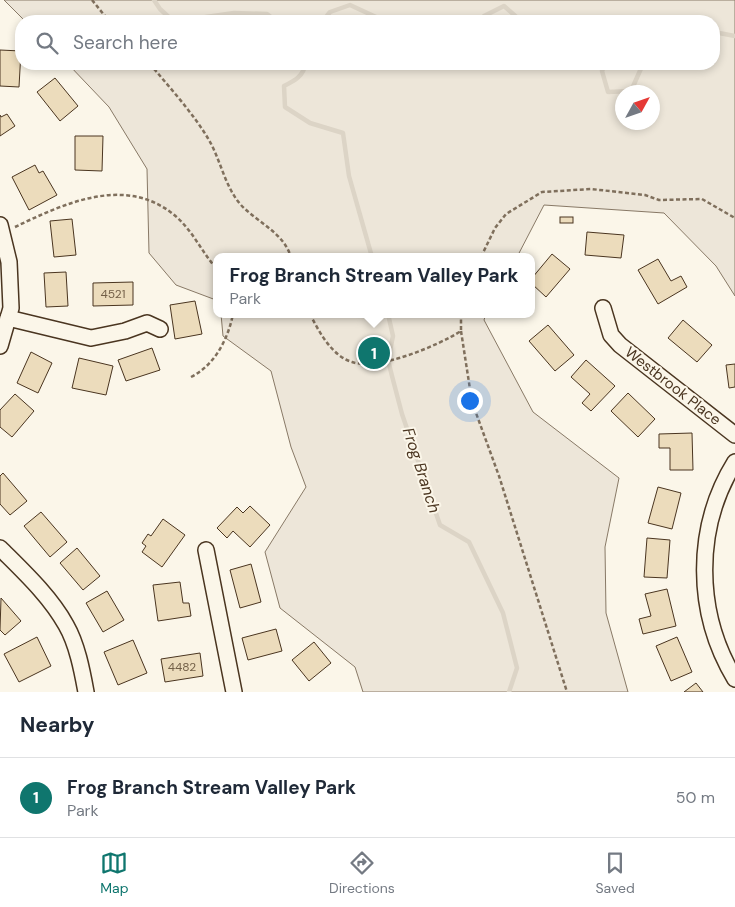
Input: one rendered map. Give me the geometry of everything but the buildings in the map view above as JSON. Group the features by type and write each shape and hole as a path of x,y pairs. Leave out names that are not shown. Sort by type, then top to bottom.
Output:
{"street":[{"path":"0,346 11,308 7,226"},
{"name":"Westbrook Place","path":"603,308 611,334 620,345 735,435"},
{"path":"8,318 91,338 125,331 146,323 160,329"},
{"path":"735,462 722,486 712,514 706,542 704,566 711,622 718,644 735,679"},
{"path":"0,548 35,584 66,625 82,672 86,692"},
{"path":"206,550 234,692"}],"path":[{"path":"92,0 105,15"},
{"path":"155,70 208,139 234,195 247,211 280,237 288,246 290,253"},
{"path":"483,253 495,228 506,214 542,192 591,189 645,195 659,200 702,200 735,218"},
{"path":"7,226 88,197 113,193 153,202 173,214 190,231 213,264"},
{"path":"191,377 200,372 210,362 221,347 229,332 232,318"},
{"path":"312,318 330,346 352,362 378,362 423,351 445,342 461,331"},
{"path":"462,318 461,331 472,402 499,476 567,692"}],"shaded area":[{"path":"4,0 735,0 735,296 716,266 664,213 544,205 519,253 213,253 213,299 176,285 149,253 147,169 109,107 74,70 720,70 720,15 19,15"},
{"path":"221,318 485,318 484,320 533,412 619,478 605,547 606,613 628,692 363,692 355,667 280,608 265,552 306,487 291,447 271,371 223,336"}],"waterway":[{"path":"154,0 166,15"},
{"path":"328,15 330,12 350,5 372,15"},
{"path":"486,15 504,6 514,15"},
{"path":"220,15 234,13 268,15"},
{"path":"720,33 735,36"},
{"name":"Frog Branch","path":"304,70 295,80 284,86 285,107 310,123 343,133 349,176 371,253"},
{"path":"602,70 608,92 631,91 640,70"},
{"name":"Frog Branch","path":"389,318 393,336 388,360 402,414 440,525 469,542 503,613 517,668 509,692"}],"place":[{"name":"Frog Branch Stream Valley Park","path":"374,353"}]}
